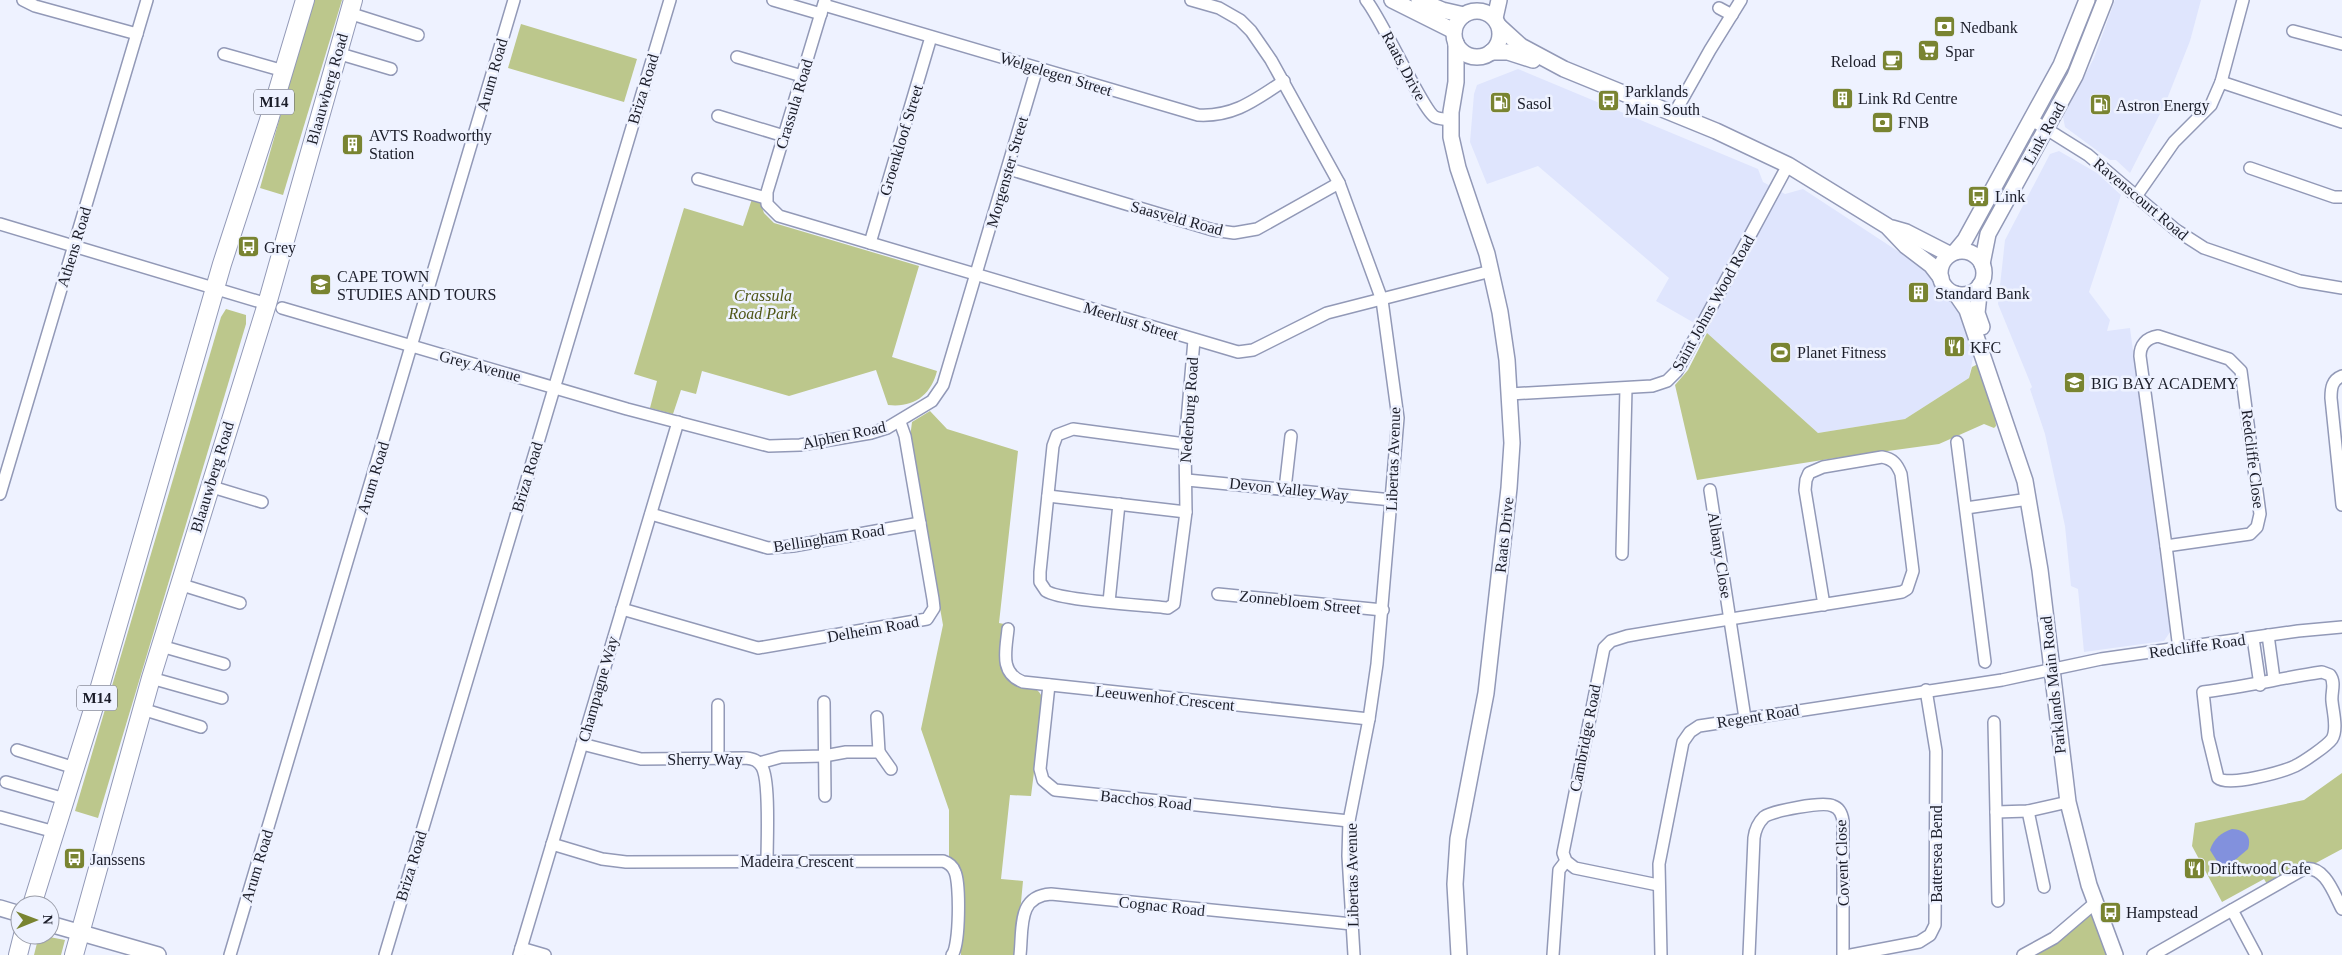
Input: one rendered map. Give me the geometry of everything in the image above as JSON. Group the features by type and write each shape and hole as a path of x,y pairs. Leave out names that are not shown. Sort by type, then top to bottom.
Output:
{"main road":[{"name":"M14","path":"35,895 160,483 215,288 305,0"},
{"name":"Blaauwberg Road","path":"74,955 151,678 209,486 275,306 337,53 351,7"}],"street":[{"path":"23,0 41,8 137,34"},
{"name":"Athens Road","path":"0,494 6,455 74,246 147,0"},
{"name":"Arum Road","path":"230,955 514,0"},
{"name":"Briza Road","path":"385,955 670,0"},
{"name":"Welgelegen Street","path":"773,0 823,6 1186,113 1206,116 1228,113 1241,108 1284,81"},
{"name":"Libertas Avenue","path":"1191,0 1219,8 1240,20 1251,30 1284,81 1339,183 1382,300 1391,352 1398,418 1383,610 1369,719 1349,821 1348,856 1354,955"},
{"name":"Raats Drive","path":"1366,0 1402,60 1427,109 1435,117 1450,120"},
{"name":"Raats Drive","path":"1392,0 1455,37 1456,82 1450,120 1454,154 1482,235 1491,271 1505,339 1510,394 1511,466 1489,670 1458,839 1456,884 1459,955"},
{"path":"1419,0 1442,10 1475,8 1488,13 1521,46 1564,68 1788,164 1889,228 1906,246 1934,268 1946,288 1956,294 1969,293 1980,285 1983,278 1982,264 1971,253 1952,253 1906,232 1889,228"},
{"path":"1456,82 1466,68 1498,44 1499,0"},
{"path":"1674,114 1741,0"},
{"name":"Link Road","path":"1952,253 1965,240 2032,120 2069,49 2088,0"},
{"name":"Link Road","path":"1982,264 1988,234 2075,76 2105,0"},
{"path":"2137,195 2174,142 2211,105 2221,82 2243,0"},
{"name":"Crassula Road","path":"768,203 784,136 823,6"},
{"path":"351,7 418,35"},
{"path":"1475,8 1457,24 1455,37 1467,54 1508,52 1564,68"},
{"path":"1719,8 1732,15"},
{"path":"2293,31 2342,44"},
{"name":"Groenkloof Street","path":"870,243 931,37"},
{"path":"337,53 391,69"},
{"path":"224,54 284,71"},
{"path":"737,57 802,76"},
{"name":"Morgenster Street","path":"976,274 1037,68"},
{"path":"2221,82 2342,122"},
{"path":"718,116 784,136"},
{"name":"Ravenscourt Road","path":"2032,120 2088,155 2176,230 2204,248 2300,281 2342,288"},
{"name":"Saint Johns Wood Road","path":"1510,394 1626,388 1658,385 1667,381 1677,371 1788,164"},
{"path":"2250,168 2334,197 2342,197"},
{"name":"Saasveld Road","path":"1008,169 1213,230 1234,233 1257,229 1339,183"},
{"name":"Meerlust Street","path":"698,179 768,203 779,216 1230,351 1245,352 1254,350 1327,313 1491,271"},
{"name":"Grey Avenue","path":"0,224 412,348 678,422"},
{"path":"1940,278 1941,265 1952,253"},
{"name":"Alphen Road","path":"678,422 760,445 778,447 871,433 900,422 932,401 943,385 976,274"},
{"name":"Parklands Main Road","path":"1980,285 1977,313 1999,387 2003,412"},
{"name":"Parklands Main Road","path":"1956,294 1965,306 2003,412 2029,499 2040,570 2068,802 2095,903 2115,955"},
{"name":"Redcliffe Close","path":"2166,546 2250,534 2257,526 2260,514 2243,378 2239,367 2229,359 2158,336 2145,342 2141,348 2140,356 2179,650"},
{"name":"Nederburg Road","path":"1185,444 1073,429 1057,435 1054,441 1040,572 1043,588 1055,595 1109,602 1168,608 1174,604 1186,512 1185,444 1194,340"},
{"path":"2342,376 2335,379 2331,388 2339,454 2342,505"},
{"path":"1622,554 1626,388"},
{"name":"Champagne Way","path":"520,951 678,422"},
{"name":"Delheim Road","path":"622,609 758,648 920,622 927,619 934,608 905,436 900,422"},
{"path":"1285,489 1291,436"},
{"path":"1958,442 1985,662"},
{"path":"1730,619 1902,592 1910,586 1914,571 1901,474 1890,459 1882,457 1822,467 1809,473 1806,480 1824,604"},
{"name":"Devon Valley Way","path":"1187,480 1392,500"},
{"path":"209,486 262,502"},
{"name":"Albany Close","path":"1710,490 1745,718"},
{"path":"1048,496 1186,512"},
{"path":"1966,508 2029,499"},
{"path":"1109,602 1119,504"},
{"name":"Bellingham Road","path":"651,514 768,548 793,546 920,523"},
{"path":"179,584 240,602"},
{"name":"Zonnebloem Street","path":"1218,594 1383,610"},
{"name":"Cambridge Road","path":"1566,861 1563,844 1604,648 1611,641 1627,636 1730,619"},
{"name":"Redcliffe Road","path":"2052,669 2101,659 2342,627"},
{"name":"Leeuwenhof Crescent","path":"1008,629 1005,659 1011,676 1023,682 1369,719"},
{"path":"2268,636 2274,679"},
{"path":"2254,638 2260,684"},
{"path":"161,646 224,664"},
{"name":"Regent Road","path":"1661,955 1658,885 1662,848 1683,742 1690,732 1699,726 1926,690 2002,680 2052,669"},
{"path":"2322,672 2330,675 2334,682 2332,697 2333,736 2330,741 2296,766 2280,772 2223,782 2215,773 2203,692 2260,684 2274,679 2322,672"},
{"path":"151,678 222,698"},
{"name":"Bacchos Road","path":"1049,685 1040,769 1043,780 1056,790 1349,821"},
{"name":"Battersea Bend","path":"1851,955 1919,942 1930,935 1935,925 1936,751 1926,690"},
{"path":"824,702 825,796"},
{"path":"718,705 718,759"},
{"path":"142,710 201,727"},
{"path":"877,717 879,752 891,769"},
{"path":"1994,722 1998,901"},
{"name":"Sherry Way","path":"582,744 632,758 746,758 762,761 766,781 767,861"},
{"path":"17,750 75,768"},
{"path":"762,761 781,757 824,756 846,752 879,752"},
{"path":"6,782 65,800"},
{"path":"1996,812 2028,811 2068,802"},
{"name":"Covent Close","path":"1749,955 1754,838 1757,826 1765,817 1775,812 1825,804 1836,807 1841,813 1843,821 1843,955"},
{"path":"2028,811 2044,887"},
{"path":"0,817 55,832"},
{"name":"Madeira Crescent","path":"552,844 615,862 939,860 948,863 954,870 956,878 957,943 952,955"},
{"path":"1553,955 1559,870 1566,861 1575,868 1658,885"},
{"path":"2153,955 2308,868 2315,869 2324,876 2342,910"},
{"name":"Cognac Road","path":"1020,955 1027,904 1038,895 1051,894 1352,924"},
{"path":"2023,955 2054,938 2095,903"},
{"path":"2232,910 2256,955"},
{"path":"60,927 158,955"},
{"path":"520,951 545,955"}],"shaded area":[{"path":"2115,0 2201,0 2190,41 2165,104 2130,173 2116,160 2110,160 2065,127 2063,117 2094,58"},
{"path":"1518,69 1758,169 1763,182 1785,194 1803,189 1925,269 1940,295 1954,303 1959,309 1974,352 1969,378 1905,419 1818,433 1696,324 1656,301 1669,278 1538,166 1487,184 1470,142 1474,94 1477,85"},
{"path":"2059,151 2097,173 2121,195 2089,292 2110,320 2107,331 2130,328 2170,632 2164,641 2084,652 2078,589 2071,586 2065,526 2045,434 2030,389 2032,387 1998,304 2005,240 2050,154"}],"green space":[{"path":"313,0 342,0 283,195 260,188"},
{"path":"521,24 637,59 624,102 508,68"},
{"name":"Crassula Road Park","path":"752,199 760,202 764,213 774,223 919,266 892,357 937,371 926,393 913,402 888,405 876,370 789,396 702,371 696,394 681,390 673,414 650,408 657,381 634,374 684,208 743,226"},
{"path":"226,309 246,315 246,324 98,818 75,811 221,317"},
{"path":"1707,333 1818,433 1905,419 1969,378 1972,367 1978,364 1995,416 1996,426 1994,428 1984,424 1939,444 1697,480 1675,385 1688,370"},
{"path":"930,411 947,429 1018,451 999,623 1004,624 1001,662 1006,677 1033,687 1038,691 1043,700 1031,796 1010,795 1001,879 1023,881 1016,955 961,955 961,876 949,859 949,810 921,729 943,625 910,438 912,422"},
{"path":"2342,773 2342,849 2314,864 2267,884 2264,879 2222,902 2192,846 2195,823 2304,800"},
{"path":"2090,911 2107,955 2033,955"},
{"path":"60,939 65,940 61,955 34,955 36,945 60,945"}],"water":[{"path":"2232,829 2246,834 2249,841 2248,849 2228,866 2220,866 2210,850 2218,836"}],"place":[{"name":"Nedbank","path":"1944,27"},
{"name":"Spar","path":"1929,51"},
{"name":"Reload","path":"1892,61"},
{"name":"Link Rd Centre","path":"1842,98"},
{"name":"Parklands Main South","path":"1609,100"},
{"name":"Sasol","path":"1501,103"},
{"name":"Astron Energy","path":"2100,105"},
{"name":"FNB","path":"1882,122"},
{"name":"AVTS Roadworthy Station","path":"353,144"},
{"name":"Link","path":"1979,196"},
{"name":"Grey","path":"248,247"},
{"name":"CAPE TOWN STUDIES AND TOURS","path":"321,285"},
{"name":"Standard Bank","path":"1919,293"},
{"name":"KFC","path":"1954,347"},
{"name":"Planet Fitness","path":"1781,352"},
{"name":"BIG BAY ACADEMY","path":"2075,383"},
{"name":"Janssens","path":"74,859"},
{"name":"Driftwood Cafe","path":"2194,868"},
{"name":"Hampstead","path":"2110,912"}]}
